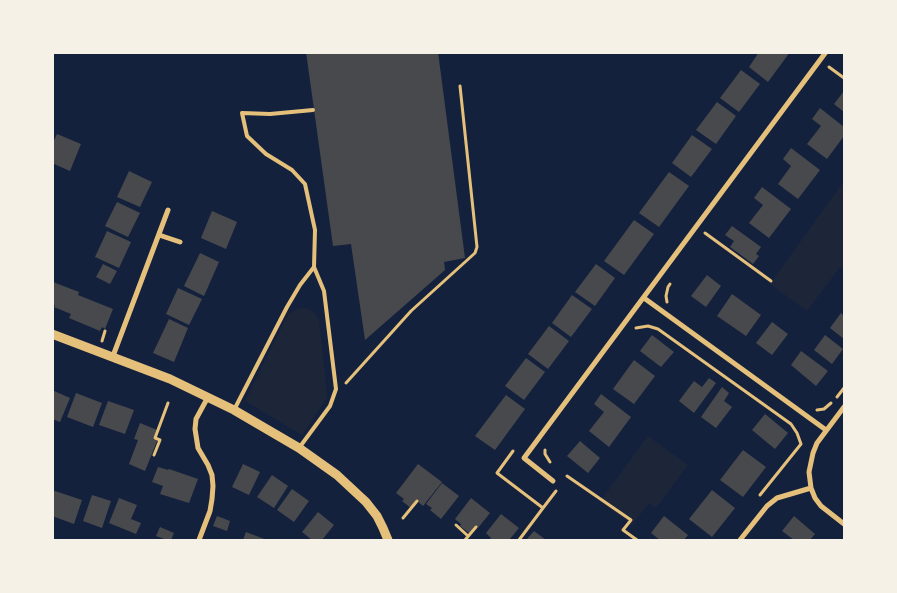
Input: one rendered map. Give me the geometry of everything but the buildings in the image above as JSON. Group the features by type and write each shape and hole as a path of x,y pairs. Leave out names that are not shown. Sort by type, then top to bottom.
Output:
{"street":[{"path":"553,481 524,458 826,52"},
{"path":"113,356 168,210"},
{"path":"159,235 180,242"},
{"path":"644,298 826,430"},
{"path":"52,334 170,379 234,410 299,448 337,475 366,502 384,528 388,540"},
{"path":"200,540 210,510 212,475 198,448 195,429 196,419 208,397"},
{"path":"844,407 817,443 809,472 811,488 815,498 821,506 844,524"},
{"path":"740,540 767,506 777,498 811,488"}],"lane":[{"path":"299,448 330,406 336,389 324,291 314,267 315,230 306,184 292,170 266,154 247,136 242,113 270,114 313,110"},
{"path":"234,410 286,307 314,267"}],"path":[{"path":"821,60 844,78"},
{"path":"824,75 830,67"},
{"path":"336,389 347,382 412,312 475,253 477,247 460,86"},
{"path":"697,226 771,281"},
{"path":"668,305 666,296 668,287 673,280"},
{"path":"630,331 638,327 648,326 658,330 790,424 797,433 801,444 756,501"},
{"path":"101,341 105,331"},
{"path":"815,410 824,409 844,388"},
{"path":"154,455 160,440 156,438 168,403"},
{"path":"544,447 549,461 555,466"},
{"path":"514,450 497,472 543,508"},
{"path":"561,471 631,520 623,530 637,540"},
{"path":"562,483 567,476"},
{"path":"519,540 558,489"},
{"path":"403,518 417,501"},
{"path":"456,525 468,536"},
{"path":"465,540 476,527"}],"shaded area":[{"path":"844,181 844,270 840,267 807,311 770,284"},
{"path":"301,308 309,309 315,313 319,320 327,393 327,398 302,435 245,401 288,314"},
{"path":"648,436 688,465 656,508 649,503 632,525 600,501"}]}
